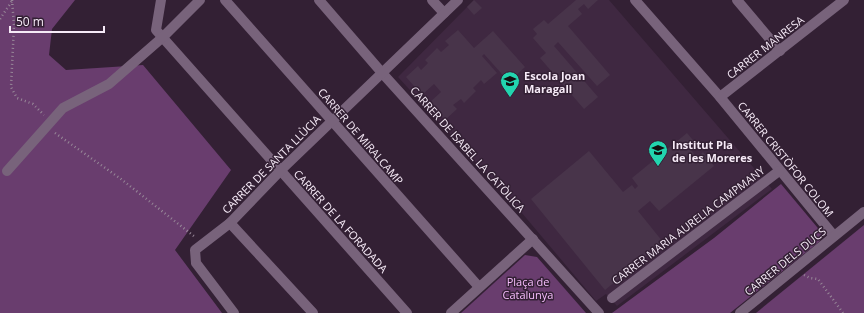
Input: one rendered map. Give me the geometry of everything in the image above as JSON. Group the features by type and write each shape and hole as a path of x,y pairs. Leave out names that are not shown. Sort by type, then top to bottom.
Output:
{"street":[{"path":"161,0 156,30 163,37"},
{"path":"7,171 63,108 109,84 163,37 200,0"},
{"name":"CARRER DE MIRALCAMP","path":"225,0 479,287"},
{"name":"CARRER DE ISABEL LA CATÒLICA","path":"319,0 383,74 599,313"},
{"path":"432,0 444,13"},
{"name":"CARRER DE SANTA LLÙCIA","path":"234,313 196,263 195,250 230,223 331,121 383,74 458,0"},
{"name":"CARRER CRISTÒFOR COLOM","path":"636,0 720,97 779,171 834,236"},
{"path":"737,0 780,51"},
{"name":"CARRER MANRESA","path":"720,97 780,51 840,1"},
{"name":"CARRER DE LA FORADADA","path":"163,37 407,313"},
{"name":"CARRER MARIA AURELIA CAMPMANY","path":"612,298 779,171"},
{"name":"CARRER DELS DUCS","path":"740,313 864,212"},
{"path":"230,223 313,313"},
{"path":"451,313 532,239"}],"path":[{"path":"0,18 12,0"},
{"path":"12,0 14,25 11,87 17,98 33,104 44,114 46,127 121,179 204,243"},
{"path":"797,268 804,276 818,279 843,313"}],"shaded area":[{"path":"474,0 609,0 772,189 617,306 606,294 596,301 516,206 398,77"}],"green space":[{"path":"0,0 75,0 52,29 49,55 66,70 143,65 231,170 175,250 222,313 0,313"},
{"path":"781,184 822,233 820,241 730,313 612,313 714,238"},
{"path":"864,225 864,313 756,313"},
{"name":"Plaça de Catalunya","path":"525,255 537,257 586,313 461,313"}],"building":[{"path":"474,0 482,8 474,15 467,7"},
{"path":"576,0 598,0 588,9 584,4 578,9 582,14 568,26 610,75 597,86 558,42 554,46 598,97 584,109 540,58 546,53 533,38 537,34 533,29 544,20 548,24"},
{"path":"458,30 474,48 493,31 525,67 509,82 484,54 482,56 497,73 484,84 481,80 473,88 476,91 464,103 461,99 453,105 457,109 445,120 429,103 441,92 434,84 422,95 406,77 418,66 421,70 428,63 425,60 437,48 441,52 449,45 445,41"},
{"path":"687,133 697,145 691,150 697,158 703,152 714,166 659,211 650,201 638,211 663,242 605,290 531,199 589,151 623,192 632,185 635,189 638,186 632,178"}],"place":[{"name":"Escola Joan Maragall","path":"510,98"},
{"name":"Institut Pla de les Moreres","path":"658,167"}]}
